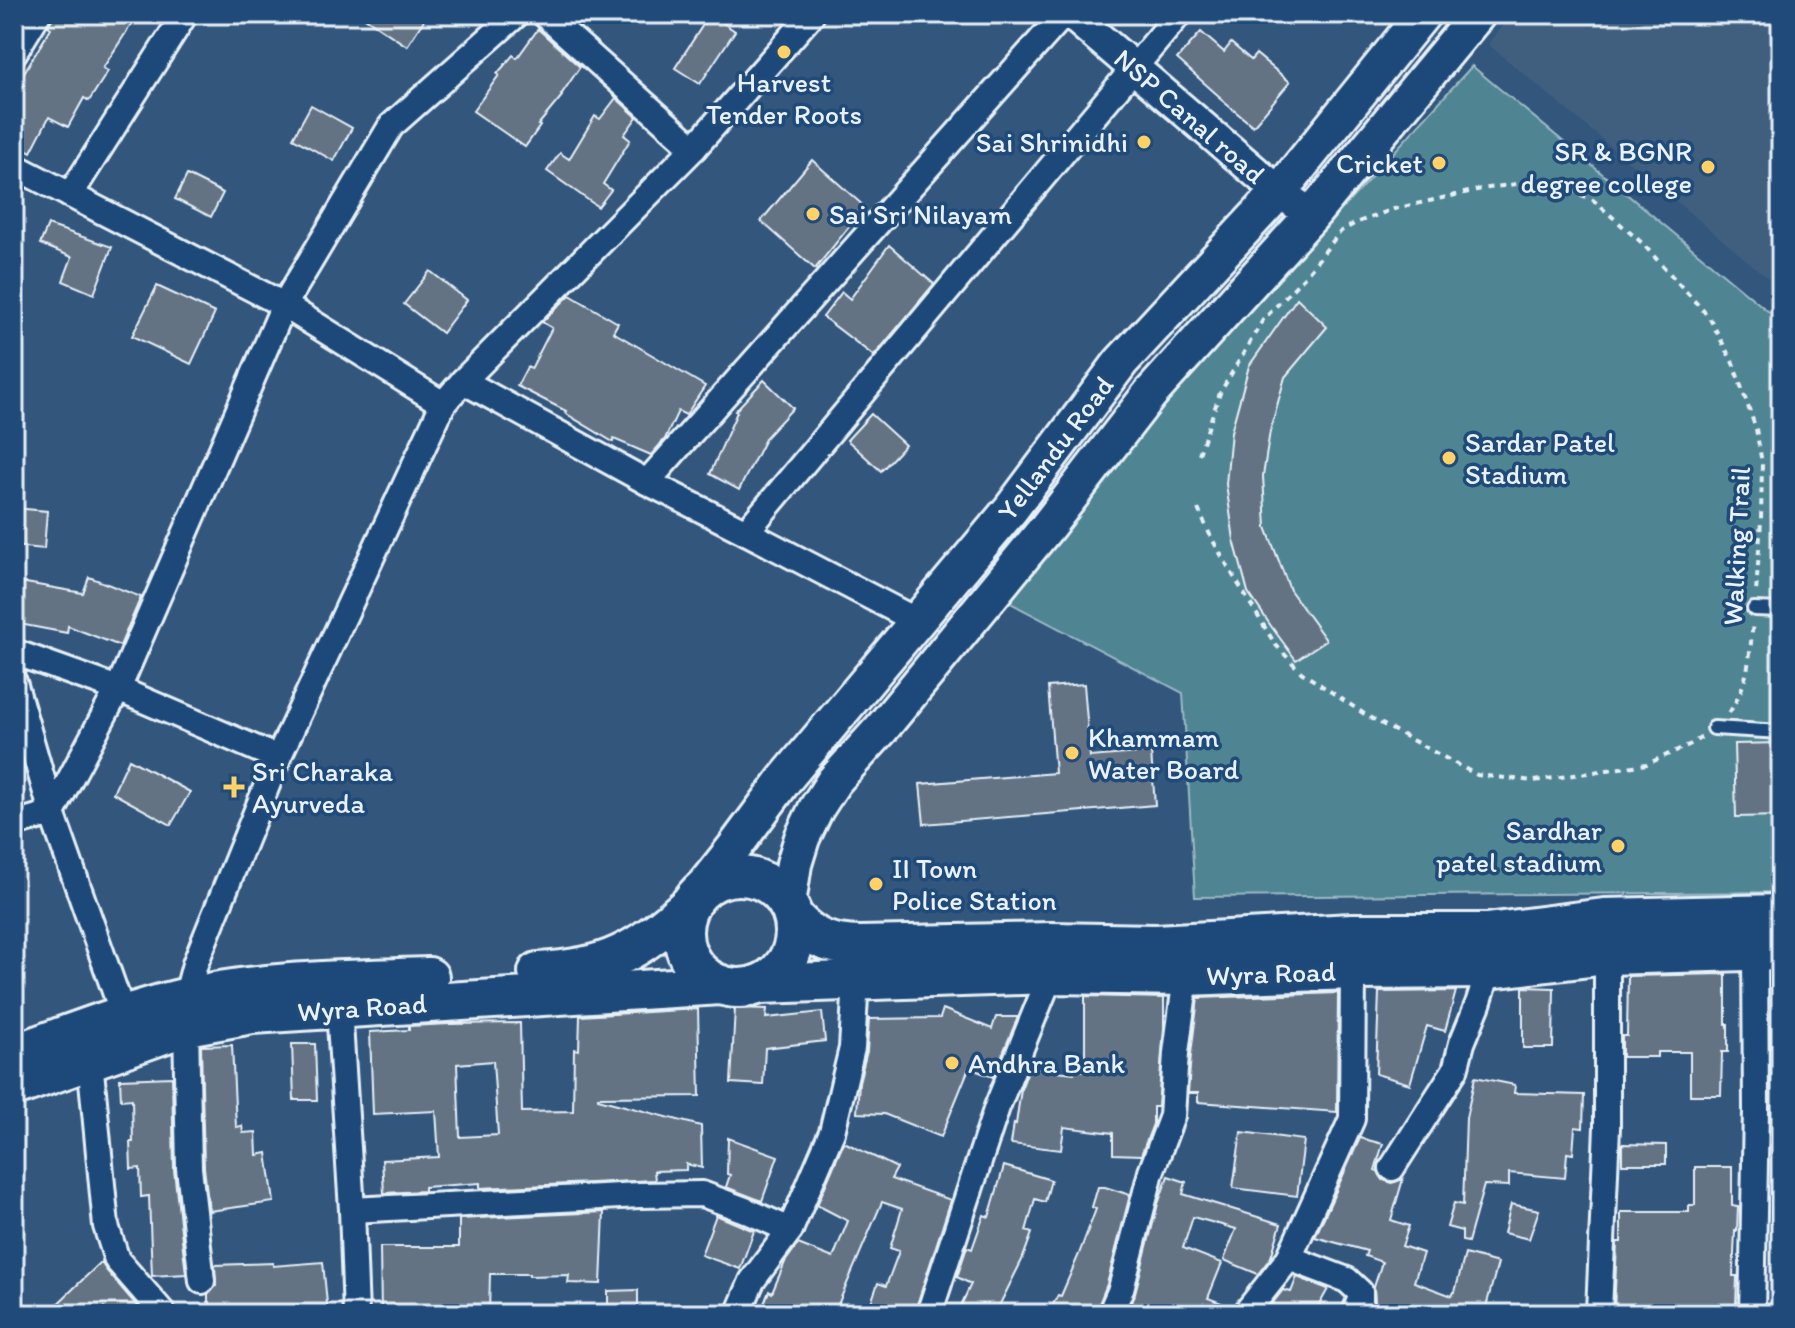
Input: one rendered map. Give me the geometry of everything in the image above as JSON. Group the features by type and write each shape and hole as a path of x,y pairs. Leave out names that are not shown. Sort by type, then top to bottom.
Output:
{"main road":[{"name":"Yellandu Road","path":"694,899 785,779 1011,509 1121,362 1279,192 1423,14"},
{"name":"Yellandu Road","path":"791,911 794,864 802,838 834,781 882,728 1038,539 1150,394 1312,215 1478,14"},
{"name":"Wyra Road","path":"14,1087 90,1060 186,1012 243,988 338,980 567,971 600,964 632,950 661,930 712,882 729,877 746,876 770,886 805,930 839,946 1051,942 1156,944 1352,933 1487,933 1604,918 1781,914"},
{"path":"694,899 683,924 684,944 691,962 704,976 721,985"},
{"path":"760,984 774,976 785,964 792,949 795,934 791,911"},
{"name":"Wyra Road","path":"14,1054 123,1014 252,1014 721,985 734,988 856,980 1051,974 1186,976 1489,969 1607,955 1768,950"}],"street":[{"path":"14,53 38,14"},
{"path":"70,195 185,14"},
{"path":"14,824 52,813 118,689 284,305 391,126 517,14"},
{"path":"544,14 694,148"},
{"path":"202,1281 189,1168 186,1012 195,964 278,758 443,404 694,148 812,14"},
{"path":"647,482 1064,14"},
{"name":"NSP Canal road","path":"1071,14 1279,192 1312,215"},
{"path":"746,532 1179,14"},
{"path":"14,166 284,305 443,404"},
{"path":"463,381 647,482 917,621"},
{"path":"14,652 118,689 278,758"},
{"path":"14,682 52,813 123,1014"},
{"path":"1752,1314 1756,1110 1768,950"},
{"path":"1599,1312 1607,1127 1607,955"},
{"path":"1392,1168 1455,1070 1489,969"},
{"path":"1245,1314 1289,1258 1352,1119 1353,970"},
{"path":"929,1314 997,1107 1051,974"},
{"path":"1110,1314 1121,1289 1151,1172 1172,1116 1186,976"},
{"path":"738,1314 752,1281 790,1230 832,1132 852,1048 856,980"},
{"path":"339,1008 356,1314"},
{"path":"90,1060 106,1226 117,1260 164,1314"},
{"path":"352,1210 702,1194 790,1230"},
{"path":"1289,1258 1347,1280 1360,1292 1354,1314"}],"lane":[{"path":"1754,609 1781,610"},
{"path":"1714,728 1781,732"}],"path":[{"name":"Walking Trail","path":"1198,509 1212,539 1275,644 1301,672 1369,717 1477,775 1534,781 1647,764 1691,744 1714,728 1741,695 1747,673 1761,521 1762,463 1756,429 1733,363 1709,317 1642,243 1593,200 1570,190 1523,183 1394,209 1341,231 1305,276 1263,320 1220,393 1199,454"}],"shaded area":[{"name":"SR & BGNR degree college","path":"1513,14 1781,14 1781,289 1488,44"}],"green space":[{"name":"Sardar Patel Stadium","path":"1472,66 1781,322 1781,892 1195,897 1183,693 993,594"}],"building":[{"path":"55,14 138,14 103,68 108,71 89,101 84,98 68,127 49,117 31,152 14,143 14,89 51,28 48,26"},
{"path":"359,14 414,14 424,20 407,46"},
{"path":"710,14 735,31 700,84 675,68"},
{"path":"538,29 580,67 525,147 473,111 497,74 513,55 517,58"},
{"path":"1201,32 1224,52 1231,43 1251,60 1256,54 1290,82 1253,126 1177,59"},
{"path":"616,98 637,117 624,135 630,140 603,184 611,190 598,207 547,171 560,153 569,159 595,116 600,119"},
{"path":"311,105 352,128 334,161 293,138"},
{"name":"Sai Sri Nilayam","path":"812,160 865,207 815,269 761,221"},
{"path":"187,175 223,193 211,217 175,199"},
{"path":"48,225 112,247 94,294 63,281 72,257 40,244"},
{"path":"889,245 934,284 874,356 823,317 842,292 850,299"},
{"path":"430,271 467,300 442,333 404,304"},
{"path":"157,286 215,313 191,364 132,336"},
{"path":"570,295 618,323 613,332 705,386 686,415 678,411 665,439 651,455 614,439 613,442 566,411 517,386 527,367 531,369 552,328 542,322"},
{"path":"1297,298 1327,327 1285,377 1270,431 1263,476 1266,527 1290,590 1326,640 1296,660 1248,592 1234,540 1226,484 1231,432 1249,366"},
{"path":"764,380 793,408 766,437 739,490 710,474 735,411"},
{"path":"871,414 905,445 881,471 847,440"},
{"path":"14,508 47,511 44,549 14,546"},
{"path":"89,577 141,597 120,646 68,626 67,633 14,623 14,582 83,593"},
{"name":"Khammam Water Board","path":"1084,684 1090,757 1151,752 1155,805 924,824 920,784 1055,773 1048,687"},
{"path":"1781,743 1781,816 1736,817 1734,744"},
{"path":"129,759 190,792 171,825 113,793"},
{"path":"1726,974 1728,1052 1722,1052 1721,1095 1690,1095 1690,1052 1657,1052 1657,1057 1622,1057 1622,1036 1627,1036 1628,976"},
{"path":"1523,987 1554,988 1553,1048 1523,1048"},
{"path":"1456,991 1445,1031 1427,1026 1410,1084 1376,1074 1379,992"},
{"path":"1338,993 1337,1112 1198,1102 1198,1093 1188,1093 1198,998"},
{"path":"1085,996 1164,998 1158,1107 1153,1107 1153,1124 1141,1155 1113,1154 1113,1133 1064,1127 1061,1150 1011,1144 1021,1089 1029,1068 1074,1073 1075,1070 1085,1071"},
{"path":"735,1008 767,1009 766,1018 822,1012 825,1041 765,1048 763,1085 731,1083"},
{"path":"698,1009 700,1096 598,1099 701,1126 702,1168 686,1164 686,1170 654,1171 655,1180 480,1188 480,1183 384,1193 382,1160 439,1157 436,1111 373,1114 370,1032 409,1030 409,1026 520,1023 522,1112 573,1111 574,1049 579,1050 580,1016","holes":["493,1061 498,1135 460,1137 457,1064"]},
{"path":"943,1009 992,1029 996,1017 1018,1017 993,1077 969,1068 941,1137 884,1114 857,1113 869,1019 940,1018"},
{"path":"1770,1026 1781,1026 1781,1054 1771,1054"},
{"path":"292,1044 315,1044 317,1100 294,1100"},
{"path":"232,1045 236,1127 242,1126 243,1133 256,1132 257,1155 267,1153 274,1202 209,1211 204,1167 201,1046"},
{"path":"172,1077 174,1170 186,1274 152,1276 149,1196 141,1197 140,1168 131,1169 132,1099 121,1100 120,1079"},
{"path":"1475,1077 1515,1085 1514,1093 1584,1095 1583,1128 1575,1127 1573,1154 1567,1153 1565,1178 1509,1173 1509,1186 1484,1185 1468,1242 1462,1241 1462,1231 1447,1227 1454,1203 1463,1205 1466,1118"},
{"path":"1241,1132 1304,1140 1297,1196 1233,1188"},
{"path":"728,1138 778,1156 762,1201 726,1187 730,1175 727,1174"},
{"path":"1360,1138 1383,1144 1375,1170 1383,1180 1392,1183 1403,1179 1391,1220 1409,1226 1402,1246 1423,1253 1414,1282 1452,1296 1465,1254 1498,1263 1484,1314 1370,1314 1382,1262 1365,1256 1367,1251 1315,1237"},
{"path":"844,1142 897,1168 891,1179 951,1200 914,1314 867,1314 878,1283 886,1286 899,1251 890,1248 902,1209 882,1202 834,1314 760,1314 769,1291 772,1293 785,1262 798,1244 833,1258 848,1221 817,1205"},
{"path":"1622,1144 1666,1145 1666,1164 1622,1164"},
{"path":"1004,1166 1051,1180 1045,1202 1035,1199 1026,1231 1032,1233 995,1314 957,1314 971,1284 957,1277 967,1247 972,1249 984,1215 989,1217"},
{"path":"1695,1167 1732,1167 1732,1206 1738,1207 1733,1276 1737,1276 1736,1307 1663,1306 1662,1314 1614,1314 1621,1212 1689,1212 1689,1205 1695,1205"},
{"path":"1168,1176 1186,1182 1183,1194 1281,1224 1271,1257 1258,1274 1224,1260 1236,1229 1193,1217 1183,1248 1222,1263 1208,1298 1232,1307 1230,1314 1126,1314 1135,1293"},
{"path":"1098,1187 1130,1195 1107,1284 1095,1314 1048,1314 1058,1295 1061,1296 1079,1254 1096,1209 1092,1207"},
{"path":"1511,1204 1539,1210 1529,1239 1504,1233"},
{"path":"604,1212 601,1284 568,1283 569,1275 490,1274 489,1314 381,1314 380,1247 459,1247 459,1219"},
{"path":"716,1215 754,1231 740,1269 701,1255"},
{"path":"101,1262 144,1314 112,1314 104,1307 97,1314 47,1314"},
{"path":"323,1262 328,1314 211,1314 208,1294 216,1286 215,1265 273,1263 273,1266"},
{"path":"1297,1277 1328,1289 1314,1314 1296,1308 1292,1314 1264,1314 1283,1290 1291,1292"},
{"path":"638,1290 638,1314 608,1314 608,1291"}],"place":[{"name":"Harvest Tender Roots","path":"784,52"},
{"name":"Sai Shrinidhi","path":"1144,142"},
{"name":"Cricket","path":"1439,163"},
{"name":"SR & BGNR degree college","path":"1708,167"},
{"name":"Sai Sri Nilayam","path":"813,214"},
{"name":"Sardar Patel Stadium","path":"1449,458"},
{"name":"Khammam Water Board","path":"1072,753"},
{"name":"Sri Charaka Ayurveda","path":"234,787"},
{"name":"Sardhar patel stadium","path":"1618,846"},
{"name":"II Town Police Station","path":"876,884"},
{"name":"Andhra Bank","path":"952,1063"}]}
